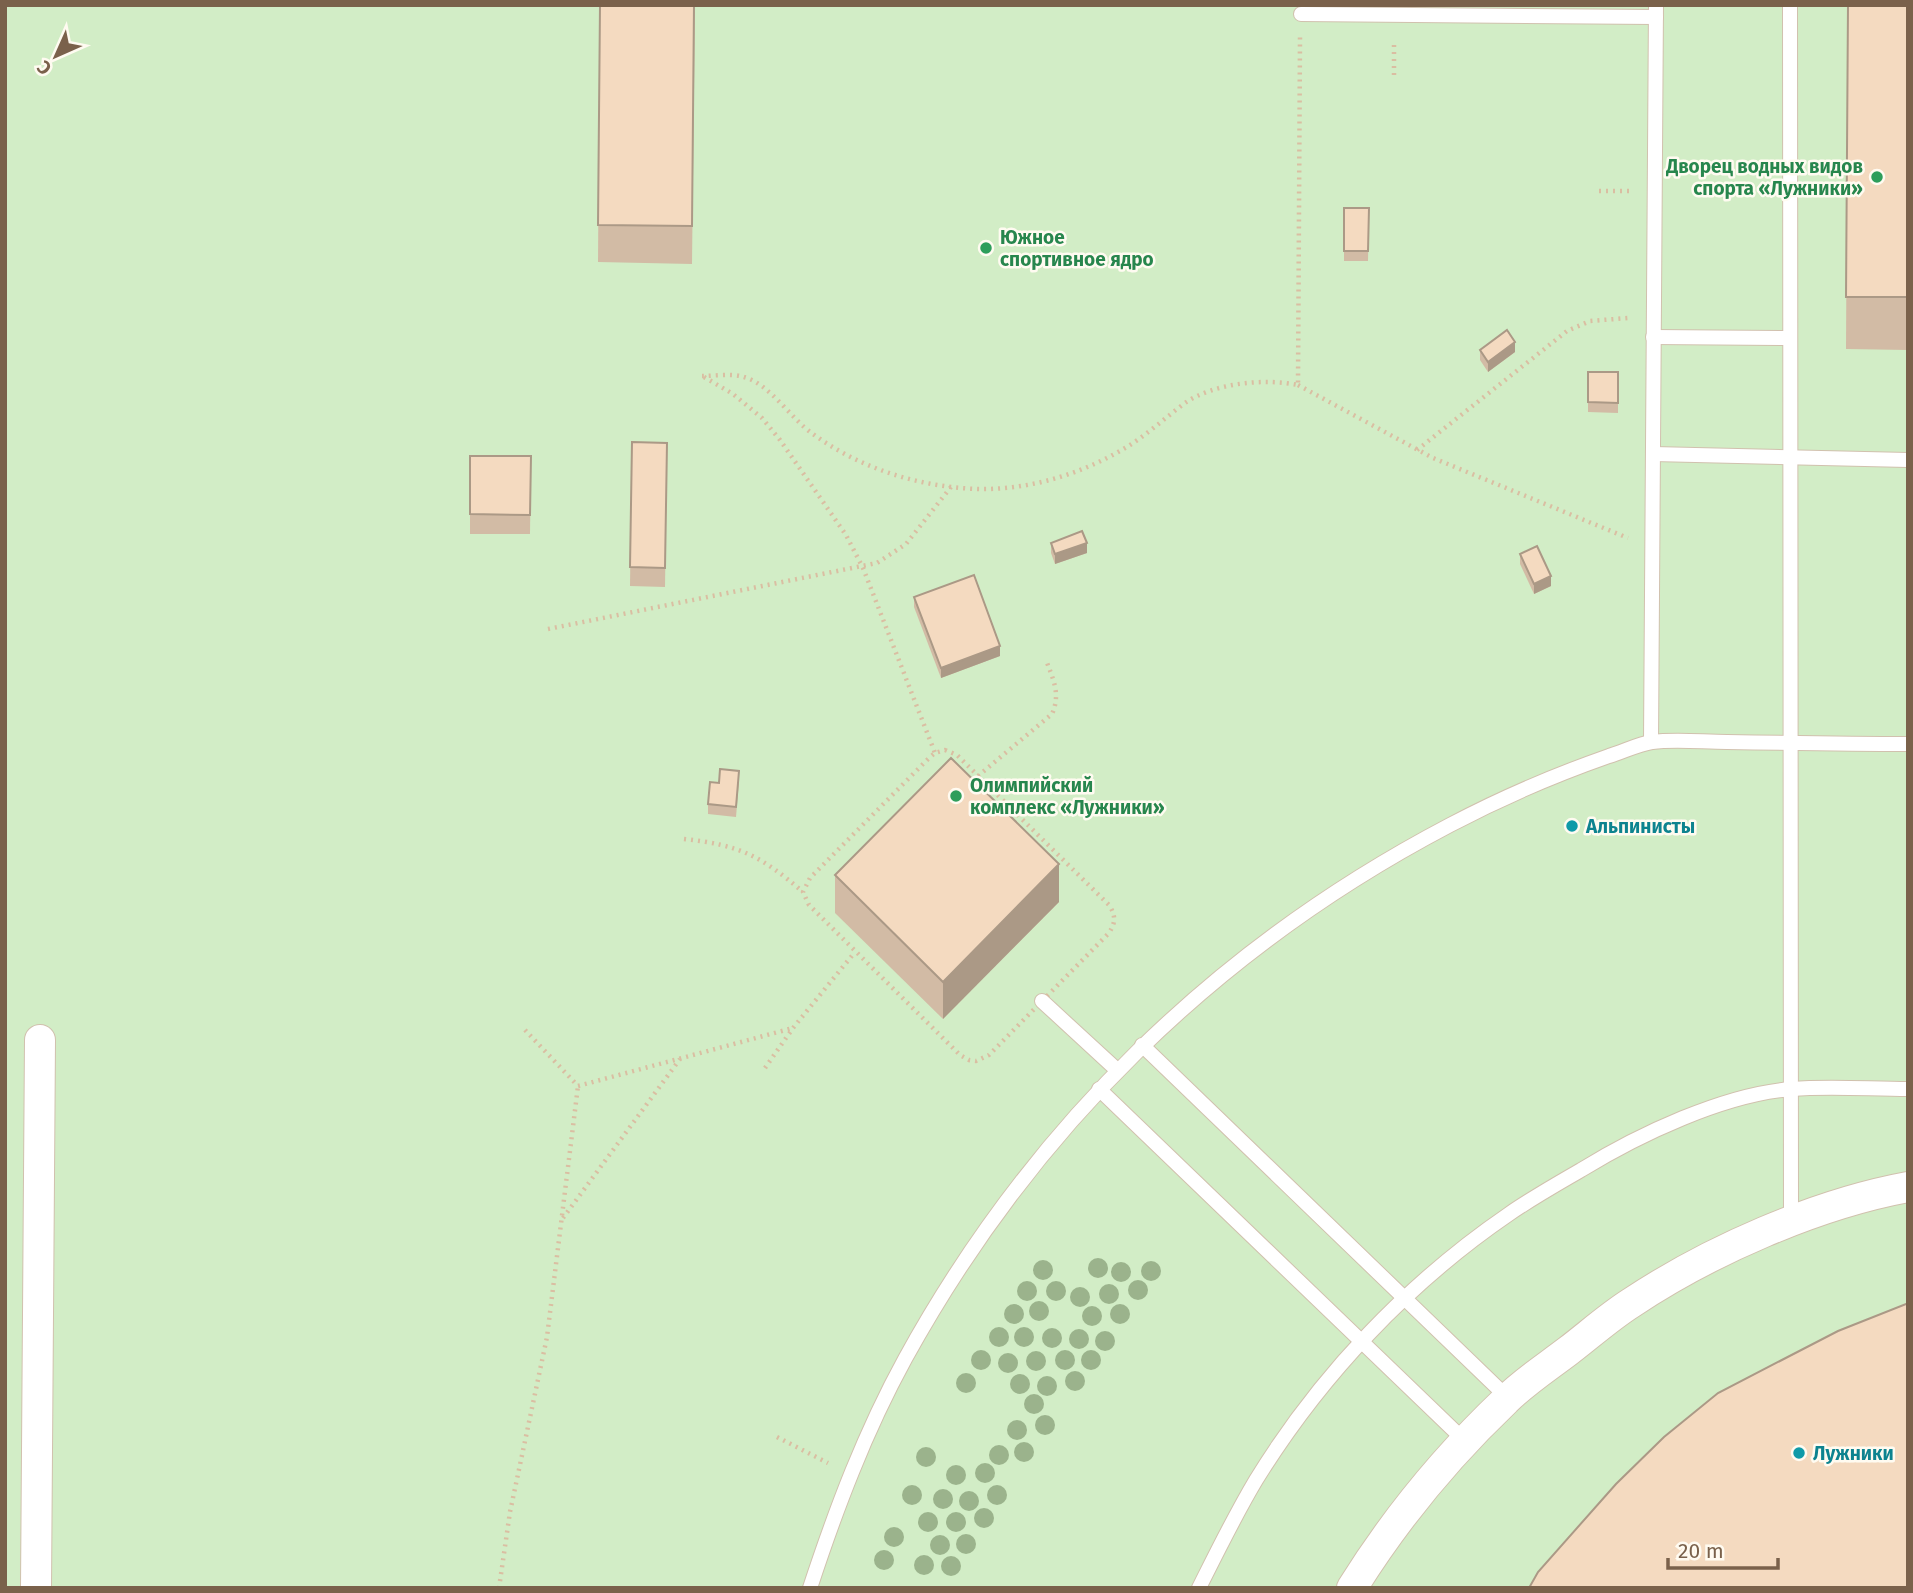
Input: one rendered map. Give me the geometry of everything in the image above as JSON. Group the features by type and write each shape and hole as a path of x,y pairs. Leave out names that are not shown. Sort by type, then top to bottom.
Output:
{"street":[{"path":"36,1588 40,1040"},
{"path":"1352,1588 1370,1559 1426,1484 1465,1441 1508,1398 1631,1303 1685,1271 1791,1222 1882,1192 1908,1187"}],"lane":[{"path":"1790,5 1791,1222"},
{"path":"1301,14 1394,10 1656,11 1651,742"},
{"path":"1653,337 1790,338"},
{"path":"1653,454 1908,460"},
{"path":"810,1588 851,1475 904,1361 959,1268 1006,1200 1044,1152 1116,1070 1241,958 1357,877 1473,813 1545,780 1651,742 1908,744"},
{"path":"1042,1000 1116,1070"},
{"path":"1142,1045 1508,1398"},
{"path":"1099,1089 1465,1441"},
{"path":"1199,1588 1256,1480 1318,1393 1405,1298 1510,1212 1643,1135 1701,1111 1791,1089 1908,1089"}],"path":[{"path":"1394,10 1394,75"},
{"path":"1298,385 1301,14"},
{"path":"1417,450 1576,326 1603,319 1654,316"},
{"path":"935,752 863,568 830,510 762,418 733,394 702,376 742,376 750,379 765,389 813,434 869,466 907,479 951,487 1005,488 1044,481 1105,459 1132,444 1185,403 1207,391 1234,384 1298,385 1450,466 1652,548"},
{"path":"548,629 863,568 888,558 906,544 951,487"},
{"path":"978,776 1052,713 1058,694 1046,660"},
{"path":"684,839 716,842 747,852 776,869 803,892 808,905 855,952 960,1055 969,1060 982,1059 989,1055 1113,926 1114,912 1109,905 951,751 935,752 810,878 803,892"},
{"path":"765,1068 793,1028 855,952"},
{"path":"578,1086 793,1028"},
{"path":"499,1588 510,1513 547,1337 578,1086 525,1030"},
{"path":"563,1219 680,1059"},
{"path":"777,1437 851,1475"}],"green space":[{"name":"Олимпийский комплекс «Лужники»","path":"5,5 1908,5 1908,1588 5,1588"}],"building":[{"path":"600,5 694,5 692,226 598,225"},
{"name":"Дворец водных видов спорта «Лужники»","path":"1848,5 1908,5 1908,297 1846,297"},
{"path":"1344,208 1369,208 1368,251 1344,251"},
{"path":"1507,330 1515,342 1488,362 1480,350"},
{"path":"1588,372 1618,372 1618,403 1588,402"},
{"path":"632,442 667,443 665,568 630,567"},
{"path":"470,456 531,456 530,515 470,514"},
{"path":"1082,531 1087,543 1055,554 1051,543"},
{"path":"1537,546 1551,576 1534,584 1520,554"},
{"path":"974,575 1000,646 941,668 914,597"},
{"path":"951,758 1059,864 943,982 835,875"},
{"path":"720,769 739,771 736,807 708,804 710,782 719,783"},
{"name":"Лужники","path":"1906,1304 1908,1588 1529,1588 1538,1572 1616,1484 1664,1437 1718,1393 1838,1331"}],"place":[{"name":"Дворец водных видов спорта «Лужники»","path":"1877,177"},
{"name":"Южное спортивное ядро","path":"986,248"},
{"name":"Олимпийский комплекс «Лужники»","path":"956,796"},
{"name":"Альпинисты","path":"1572,826"},
{"name":"Лужники","path":"1799,1453"}]}
